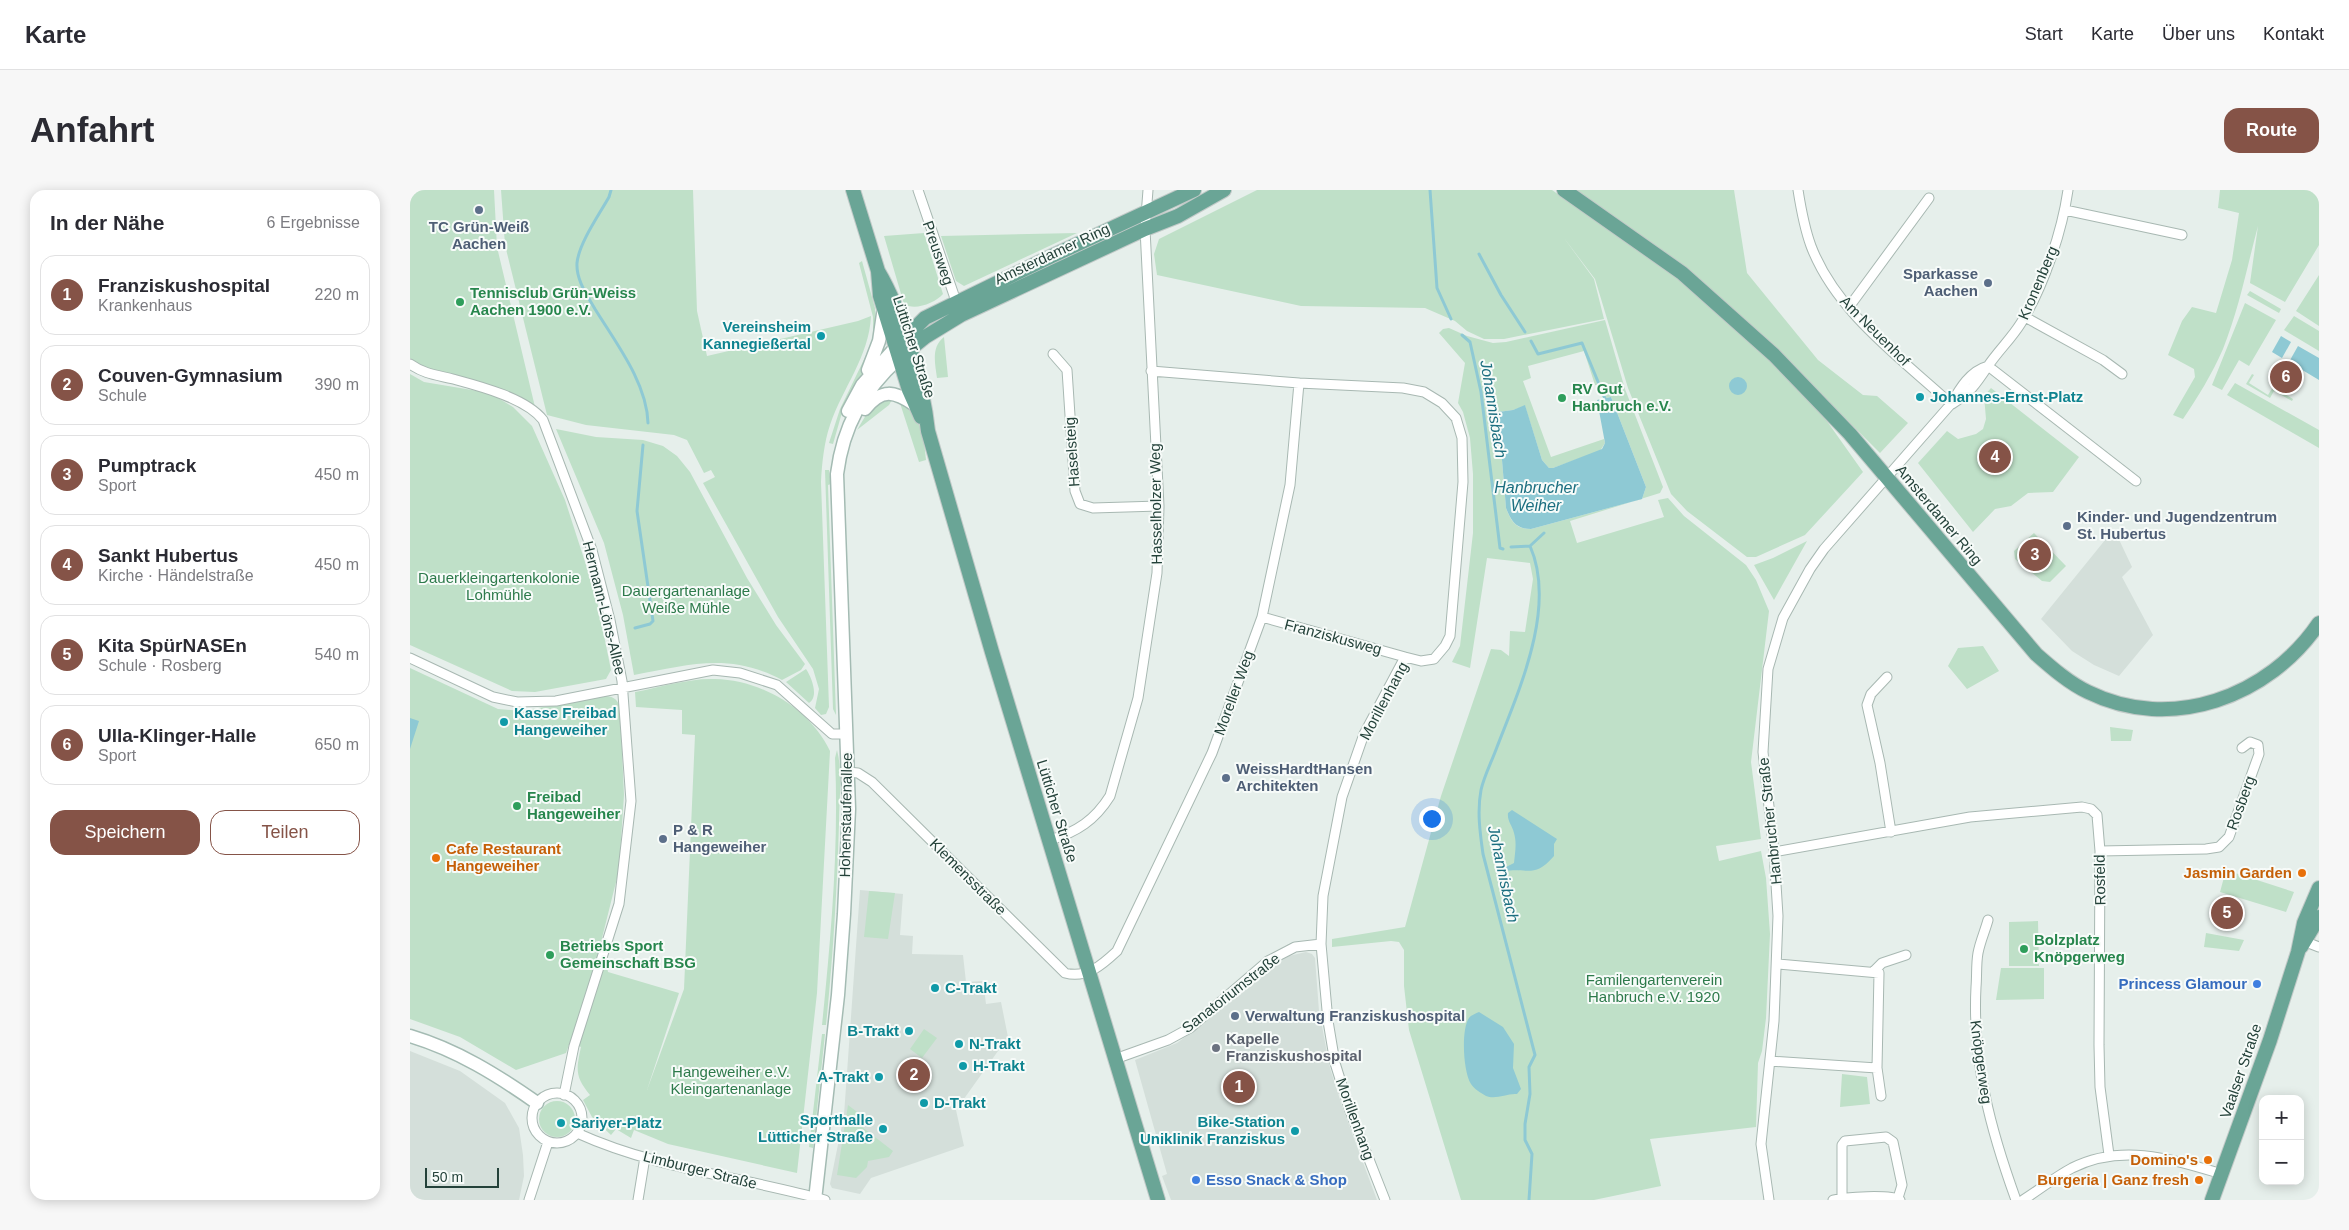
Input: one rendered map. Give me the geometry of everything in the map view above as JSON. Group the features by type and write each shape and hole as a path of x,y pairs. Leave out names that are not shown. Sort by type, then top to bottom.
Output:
{"main road":[{"name":"Lütticher Straße","path":"854,190 878,271 880,296 926,410 928,431"},
{"name":"Amsterdamer Ring","path":"902,348 925,337 958,308 1194,190"},
{"name":"Amsterdamer Ring","path":"958,308 1178,216 1224,190"},
{"name":"Amsterdamer Ring","path":"1564,190 1682,274 1774,355 1850,434 2036,654 2061,675 2088,692 2117,703 2148,708 2179,709 2218,700 2243,691 2272,673 2291,657 2319,623"},
{"name":"Lütticher Straße","path":"878,271 890,291 915,405 928,431 992,652 1158,1200"},
{"path":"862,385 876,353 884,307"},
{"name":"Hohenstaufenallee","path":"818,1199 843,932 848,818 837,474 847,429 847,412 862,385 902,348"},
{"name":"Hohenstaufenallee","path":"847,429 866,396 902,348"},
{"path":"847,429 859,418 874,398 881,395 896,394 915,405"},
{"name":"Vaalser Straße","path":"2212,1200 2301,945 2304,923 2319,888"},
{"name":"Vaalser Straße","path":"2301,945 2319,917"},
{"path":"410,1036 467,1058 495,1074 537,1103"}],"street":[{"name":"Preusweg","path":"918,190 958,308"},
{"name":"Hasselholzer Weg","path":"1050,840 1077,829 1092,820 1110,796 1138,698 1157,573 1159,506 1145,229 1148,190"},
{"name":"Am Neuenhof","path":"1798,190 1803,222 1822,270 1849,307 1871,331 1951,404"},
{"name":"Kronenberg","path":"1886,478 1951,404 1966,396 1983,376 1988,366 2006,345 2025,317 2050,259 2065,210 2068,190"},
{"path":"1849,307 1929,198"},
{"path":"2065,210 2182,235"},
{"path":"2025,317 2103,360 2122,374"},
{"name":"Haselsteig","path":"1053,354 1067,370 1074,491 1080,504 1093,508 1159,506"},
{"name":"Hermann-Löns-Allee","path":"410,364 433,376 492,391 536,411 543,420 592,550 610,620 623,687 632,812 619,904 574,1046 564,1094"},
{"path":"1988,366 2136,481"},
{"name":"Morillenhang","path":"1151,372 1299,384 1404,388 1424,392 1442,403 1456,418 1462,438 1463,482 1450,636 1445,646 1434,659 1421,661 1405,657 1364,734 1342,797 1323,896 1320,944 1328,1022 1335,1063 1350,1111 1385,1200"},
{"name":"Moreller Weg","path":"1090,972 1097,969 1117,951 1122,942 1212,753 1262,617 1290,485 1299,384"},
{"name":"Hanbrucher Straße","path":"1769,1200 1761,1144 1778,964 1778,916 1774,852 1763,752 1768,670 1773,646 1783,618 1810,569 1824,549 1886,478"},
{"name":"Franziskusweg","path":"1262,617 1405,657"},
{"path":"410,658 493,697 516,702 556,701 713,670 740,673 760,678 777,686 832,734 846,734"},
{"path":"1886,677 1871,694 1867,705 1880,762 1890,832"},
{"name":"Rosberg","path":"2100,851 2206,849 2219,847 2229,837 2259,754 2258,745 2250,742 2242,748"},
{"name":"Klemensstraße","path":"848,772 858,773 872,782 1065,973 1072,975 1090,972"},
{"name":"Rosfeld","path":"1774,852 1977,816 2082,807 2091,809 2097,815 2100,851 2100,1087 2109,1155"},
{"name":"Knöpgerweg","path":"1988,920 1978,953 1974,1019 1980,1077 1986,1103 1998,1150 2016,1200"},
{"name":"Sanatoriumstraße","path":"1115,1059 1168,1040 1190,1028 1268,961 1295,948 1320,944"},
{"path":"2301,945 2319,947"},
{"path":"1873,972 1882,963 1906,955"},
{"path":"1778,964 1879,973 1877,1068 1881,1096"},
{"path":"1770,1061 1877,1068"},
{"path":"550,1094 564,1094 572,1098 580,1109 582,1117 577,1133 564,1142 548,1142 534,1128 532,1119 537,1103 550,1094"},
{"name":"Limburger Straße","path":"577,1133 596,1142 645,1157 818,1199"},
{"path":"1886,1137 1893,1142 1902,1186 1899,1199 1838,1199 1842,1145 1845,1141 1886,1137"},
{"path":"528,1200 548,1142"},
{"path":"2023,1200 2071,1168 2109,1155 2138,1154 2222,1174"},
{"path":"638,1200 645,1157"}],"shaded area":[{"path":"2114,529 2132,567 2122,577 2153,635 2119,676 2094,665 2072,651 2041,619"},
{"path":"860,890 903,894 900,935 913,936 912,954 963,955 966,982 983,981 986,1004 1001,1002 1008,1037 956,1110 964,1146 871,1178 860,1194 832,1188 830,1184 844,1115"},
{"path":"1306,952 1312,954 1315,958 1319,1011 1330,1068 1377,1200 1171,1200 1162,1176 1167,1174 1135,1060 1177,1043 1204,1023 1269,968 1289,956"},
{"path":"410,1051 460,1071 505,1103 519,1128 523,1155 524,1176 519,1200 410,1200"}],"green space":[{"name":"Tennisclub Grün-Weiss Aachen 1900 e.V.","path":"410,190 494,190 497,247 535,407 493,386 433,372 410,358"},
{"path":"501,190 693,190 697,311 707,356 858,321 871,316 866,345 830,425 823,460 821,482 829,707 826,714 821,715 815,708 819,689 813,669 778,617 703,483 715,477 711,470 704,473 687,440 674,435 586,425 547,415 505,245"},
{"path":"1257,190 1552,190 1677,278 1726,319 1771,361 1824,417 1863,472 1805,535 1756,557 1747,557 1687,511 1671,494 1628,388 1595,279 1564,238 1594,279 1604,319 1504,339 1484,339 1467,331 1455,321 1425,308 1301,306 1157,275 1154,254 1159,239"},
{"path":"1573,190 1734,190 1747,273 1818,360 1863,395 1877,396 1908,423 1880,453 1781,354"},
{"path":"2220,190 2319,190 2319,245 2285,302 2250,283 2258,226 2229,334 2214,367 2183,419 2173,415 2195,377 2194,369 2168,355 2182,321 2192,307 2216,313 2232,260 2239,213 2218,208"},
{"path":"1136,225 972,303 968,303 1130,226"},
{"path":"924,233 943,294 925,305 914,307 904,304 884,236"},
{"path":"1077,233 964,286 956,281 941,236"},
{"path":"862,261 875,308 876,338 873,334 873,317 859,263"},
{"path":"2319,275 2319,326 2296,311"},
{"path":"2250,291 2281,309 2279,313 2247,295"},
{"path":"2245,303 2276,320 2249,366 2239,360 2222,390 2212,385"},
{"path":"2294,316 2319,331 2319,351 2284,330"},
{"name":"Familengartenverein Hanbruch e.V. 1920","path":"1605,320 1625,389 1663,487 1660,493 1642,499 1646,487 1611,397 1597,400 1603,398 1599,385 1595,385 1584,351 1528,366 1531,378 1523,381 1551,457 1604,439 1605,443 1600,451 1549,468 1542,460 1525,406 1498,412 1506,508 1514,523 1521,528 1531,529 1632,502 1570,521 1577,543 1664,517 1658,500 1668,498 1684,516 1746,565 1756,580 1769,611 1751,762 1761,839 1716,846 1719,861 1761,851 1766,878 1770,934 1766,1018 1762,1051 1758,1063 1756,1127 1650,1139 1661,1186 1594,1200 1461,1200 1409,1030 1404,986 1404,950 1399,942 1391,941 1332,947 1332,939 1405,927 1441,796 1491,649 1501,650 1509,656 1510,631 1525,632 1533,579 1530,563 1487,558 1470,668 1452,662 1460,646 1473,533 1473,474 1470,438 1463,412 1458,403 1465,363 1439,333 1443,329 1449,328 1467,336 1493,343 1506,342"},
{"path":"944,337 948,377 937,378 936,350"},
{"path":"872,343 875,343 872,353 841,416 833,444 829,443 840,409"},
{"name":"Dauerkleingartenkolonie Lohmühle","path":"410,374 424,382 490,393 513,407 532,426 565,500 596,596 611,670 606,679 535,692 512,691 410,645"},
{"path":"2252,374 2254,375 2249,383 2268,395 2273,387 2293,399 2292,401 2274,391 2270,398 2246,384"},
{"path":"2235,383 2319,430 2319,448 2227,395"},
{"path":"1991,388 2079,457 2053,492 2028,493 2011,506 1995,509 1973,532 1918,463 1947,431 1958,439 1976,434 1983,429 1986,419 1984,396"},
{"path":"893,398 889,405 857,430 872,405"},
{"path":"899,400 913,414 923,432 926,460 919,462"},
{"name":"Dauergartenanlage Weiße Mühle","path":"556,429 596,437 643,440 663,446 677,456 690,472 747,578 776,625 805,664 801,670 782,680 763,671 744,666 709,663 634,675 623,615 604,543"},
{"path":"825,470 829,470 831,484 828,485 836,715 833,709"},
{"path":"2034,533 2066,566 2050,582 2042,581 2015,559 2014,551"},
{"path":"1807,541 1774,600 1754,565"},
{"path":"1983,646 1999,671 1967,689 1948,666 1958,648"},
{"name":"Hangeweiher e.V. Kleingartenanlage","path":"410,668 498,709 522,711 603,696 614,698 619,704 624,795 619,870 602,938 608,972 679,993 647,1090 684,989 695,735 682,734 682,710 636,707 635,692 675,683 705,679 733,681 750,685 767,691 797,710 821,736 830,751 817,993 797,1173 668,1144 634,1130 631,1138 616,1129 611,1135 592,1117 583,1100 590,1095 579,1078 578,1073 581,1047 570,1042 566,1053 516,1070 460,1037 410,1019"},
{"path":"806,669 814,692 814,696 809,703 786,682"},
{"path":"2110,727 2133,730 2131,741 2111,741"},
{"path":"837,750 840,786 836,899 826,1025 822,1025 833,892 836,825 835,758"},
{"path":"2226,870 2294,892 2286,912 2220,892"},
{"path":"869,891 895,893 888,939 864,937"},
{"name":"Bolzplatz Knöpgerweg","path":"2038,921 2039,966 2009,966 2009,922"},
{"path":"2206,933 2244,940 2239,951 2204,947"},
{"path":"2001,968 2044,968 2044,999 1996,1000"},
{"path":"924,1029 937,1038 922,1058 910,1049"},
{"path":"822,1034 825,1034 813,1148 809,1147"},
{"path":"1842,1074 1867,1077 1870,1104 1840,1107"},
{"path":"557,1101 570,1106 575,1119 570,1132 557,1137 544,1132 539,1119 544,1106"},
{"path":"848,1105 865,1118 862,1127 893,1151 889,1157 868,1161 867,1167 856,1178 837,1175"}],"water":[{"path":"2281,336 2291,342 2282,358 2272,352"},
{"path":"2298,346 2319,358 2319,380 2289,362"},
{"path":"1734,377 1742,377 1747,382 1745,393 1734,395 1729,390 1729,382"},
{"name":"Hanbrucher Weiher","path":"1611,397 1646,487 1642,499 1531,529 1518,526 1510,517 1506,508 1498,412 1513,410 1525,405 1542,460 1549,468 1553,468 1602,449 1605,443 1597,400"},
{"path":"410,718 419,721 410,749"},
{"path":"1512,810 1557,839 1554,844 1554,856 1536,870 1505,871 1504,868 1514,863 1516,848 1514,833 1508,816 1508,813"},
{"path":"1479,1012 1503,1027 1514,1044 1513,1068 1521,1089 1517,1094 1494,1097 1486,1096 1474,1088 1468,1078 1464,1041 1466,1024 1472,1015"}],"waterway":[{"path":"611,190 581,247 577,269 586,293 621,349 636,378 642,393 648,423"},
{"name":"Johannisbach","path":"1430,190 1437,288 1451,319"},
{"path":"1479,254 1501,295 1525,332"},
{"name":"Johannisbach","path":"1462,335 1470,342 1481,392 1500,548 1503,549"},
{"path":"1531,341 1538,354 1582,343 1606,401"},
{"path":"635,628 650,624 653,621 637,511 643,445"},
{"path":"1530,546 1544,533"},
{"name":"Johannisbach","path":"1511,547 1530,546 1537,570 1539,595 1537,621 1532,648 1524,674 1482,785 1479,814 1483,854 1535,1055 1529,1067 1530,1094 1525,1124 1525,1140 1532,1154 1529,1200"}],"place":[{"name":"TC Grün-Weiß Aachen","path":"479,210"},
{"name":"Sparkasse Aachen","path":"1988,283"},
{"name":"Tennisclub Grün-Weiss Aachen 1900 e.V.","path":"460,302"},
{"name":"Vereinsheim Kannegießertal","path":"821,336"},
{"name":"Ulla-Klinger-Halle","path":"2286,377"},
{"name":"Johannes-Ernst-Platz","path":"1920,397"},
{"name":"RV Gut Hanbruch e.V.","path":"1562,398"},
{"name":"Sankt Hubertus","path":"1995,457"},
{"name":"Kinder- und Jugendzentrum St. Hubertus","path":"2067,526"},
{"name":"Pumptrack","path":"2035,555"},
{"name":"Kasse Freibad Hangeweiher","path":"504,722"},
{"name":"WeissHardtHansen Architekten","path":"1226,778"},
{"name":"Freibad Hangeweiher","path":"517,806"},
{"name":"P & R Hangeweiher","path":"663,839"},
{"name":"Cafe Restaurant Hangeweiher","path":"436,858"},
{"name":"Jasmin Garden","path":"2302,873"},
{"name":"Kita SpürNASEn","path":"2227,913"},
{"name":"Bolzplatz Knöpgerweg","path":"2024,949"},
{"name":"Betriebs Sport Gemeinschaft BSG","path":"550,955"},
{"name":"Princess Glamour","path":"2257,984"},
{"name":"C-Trakt","path":"935,988"},
{"name":"Verwaltung Franziskushospital","path":"1235,1016"},
{"name":"B-Trakt","path":"909,1031"},
{"name":"N-Trakt","path":"959,1044"},
{"name":"Kapelle Franziskushospital","path":"1216,1048"},
{"name":"H-Trakt","path":"963,1066"},
{"name":"Couven-Gymnasium","path":"914,1075"},
{"name":"A-Trakt","path":"879,1077"},
{"name":"Franziskushospital","path":"1239,1087"},
{"name":"D-Trakt","path":"924,1103"},
{"name":"Sariyer-Platz","path":"561,1123"},
{"name":"Sporthalle Lütticher Straße","path":"883,1129"},
{"name":"Bike-Station Uniklinik Franziskus","path":"1295,1131"},
{"name":"Domino's","path":"2208,1160"},
{"name":"Esso Snack & Shop","path":"1196,1180"},
{"name":"Burgeria | Ganz fresh","path":"2199,1180"}]}
